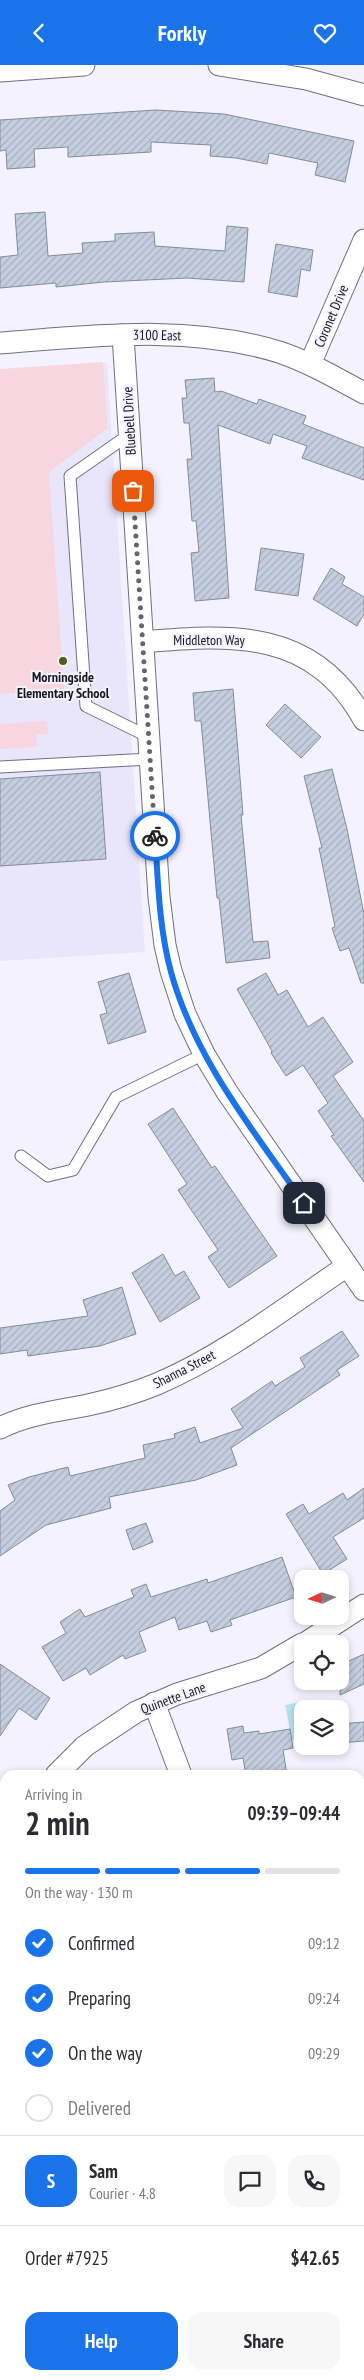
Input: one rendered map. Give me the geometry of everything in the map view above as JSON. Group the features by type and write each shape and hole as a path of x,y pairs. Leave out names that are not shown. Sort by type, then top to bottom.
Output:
{"street":[{"path":"0,71 84,65"},
{"path":"219,65 306,79 364,95"},
{"name":"Coronet Drive","path":"310,364 364,240"},
{"name":"3100 East","path":"0,343 124,335 204,336 278,352 310,364 364,393"},
{"name":"Bluebell Drive","path":"124,335 159,897 165,945 177,991 204,1053 227,1092 364,1290"},
{"name":"Middleton Way","path":"143,642 216,637 255,640 277,646 298,655 331,677 347,694 364,720"},
{"name":"Shanna Street","path":"0,1427 32,1415 89,1405 124,1395 185,1371 213,1355 347,1266"},
{"name":"Quinette Lane","path":"317,1635 364,1605"},
{"name":"Quinette Lane","path":"61,1770 80,1750 101,1733 154,1703 261,1668 294,1649"},
{"path":"154,1703 179,1770"}],"lane":[{"path":"130,434 70,476 86,706 149,737"},
{"path":"0,767 150,759"},
{"path":"21,1156 48,1175 73,1170 116,1097 204,1053"}],"shaded area":[{"path":"103,362 108,428 49,472 64,689 0,694 0,369"},
{"name":"Morningside Elementary School","path":"107,363 145,952 0,961 0,370"},
{"path":"47,721 48,734 36,735 37,747 0,749 0,724"}],"water":[{"path":"294,1703 294,1740 292,1740 285,1705"}],"building":[{"path":"156,110 224,114 354,141 345,182 315,175 318,163 269,153 267,164 236,158 210,156 211,145 151,142 151,152 68,157 68,147 34,149 35,167 7,169 6,150 0,151 0,120"},
{"path":"45,212 48,256 83,253 82,243 115,241 115,234 154,232 155,246 225,251 227,226 248,228 244,282 187,278 104,282 56,287 56,283 0,288 0,257 18,255 15,214"},
{"path":"276,244 313,250 310,271 301,269 297,297 268,292"},
{"path":"214,378 215,392 221,391 257,404 259,399 306,416 303,424 364,448 364,480 302,458 307,446 273,434 270,444 218,425 229,598 195,601 191,553 199,552 196,521 192,521 187,459 192,459 189,423 184,423 182,398 187,398 185,380"},
{"path":"261,548 304,554 298,596 255,590"},
{"path":"331,568 345,577 342,584 364,597 364,614 357,626 313,599"},
{"path":"233,689 243,815 241,815 253,942 268,941 270,958 226,963 219,898 217,898 201,721 195,721 193,693"},
{"path":"285,704 321,737 301,758 266,725"},
{"path":"332,769 347,829 364,914 364,983 361,983 349,948 340,951 332,928 335,927 319,848 322,848 304,776"},
{"path":"100,772 106,859 0,866 0,779"},
{"path":"129,973 146,1032 108,1044 100,1015 107,1013 98,982"},
{"path":"266,973 278,995 287,990 308,1027 323,1017 353,1062 333,1076 364,1121 364,1182 331,1136 334,1135 318,1111 328,1103 303,1065 286,1076 271,1053 272,1051 237,989"},
{"path":"173,1108 212,1168 215,1166 277,1256 229,1288 208,1257 218,1250 178,1190 187,1184 148,1124"},
{"path":"163,1254 175,1276 184,1271 200,1298 160,1322 132,1273"},
{"path":"122,1287 136,1334 100,1346 28,1356 27,1350 0,1354 0,1328 88,1316 83,1300"},
{"path":"342,1331 359,1356 337,1370 340,1375 231,1448 237,1465 196,1480 109,1497 111,1508 46,1525 0,1556 0,1511 15,1500 8,1485 29,1477 68,1467 70,1476 145,1458 143,1445 175,1438 174,1434 195,1427 200,1443 243,1428 231,1409 272,1381 275,1386 305,1367 300,1358"},
{"path":"364,1488 364,1518 333,1537 347,1559 329,1570 321,1570 286,1514 303,1504 309,1514 343,1493 347,1500"},
{"path":"146,1523 153,1542 133,1550 126,1530"},
{"path":"282,1557 294,1591 294,1598 230,1620 232,1625 211,1632 207,1621 179,1630 175,1617 139,1632 146,1651 125,1659 123,1655 90,1675 86,1668 63,1681 42,1647 66,1633 60,1622 80,1609 85,1617 134,1597 131,1590 146,1584 151,1597 207,1579 208,1583"},
{"path":"364,1654 364,1684 340,1695 340,1690 349,1690 349,1661"},
{"path":"0,1664 50,1698 36,1720 19,1708 0,1736"},
{"path":"364,1722 364,1741 349,1742 349,1723"},
{"path":"243,1726 244,1733 259,1731 259,1734 290,1729 293,1748 283,1750 286,1770 245,1770 243,1758 232,1760 227,1729"}],"way so far":[{"path":"133,491 155,836"}],"place":[{"name":"Morningside Elementary School","path":"63,661"}],"route":[{"path":"155,836 159,897 165,945 185,1014 204,1053 227,1092 304,1203"}]}
